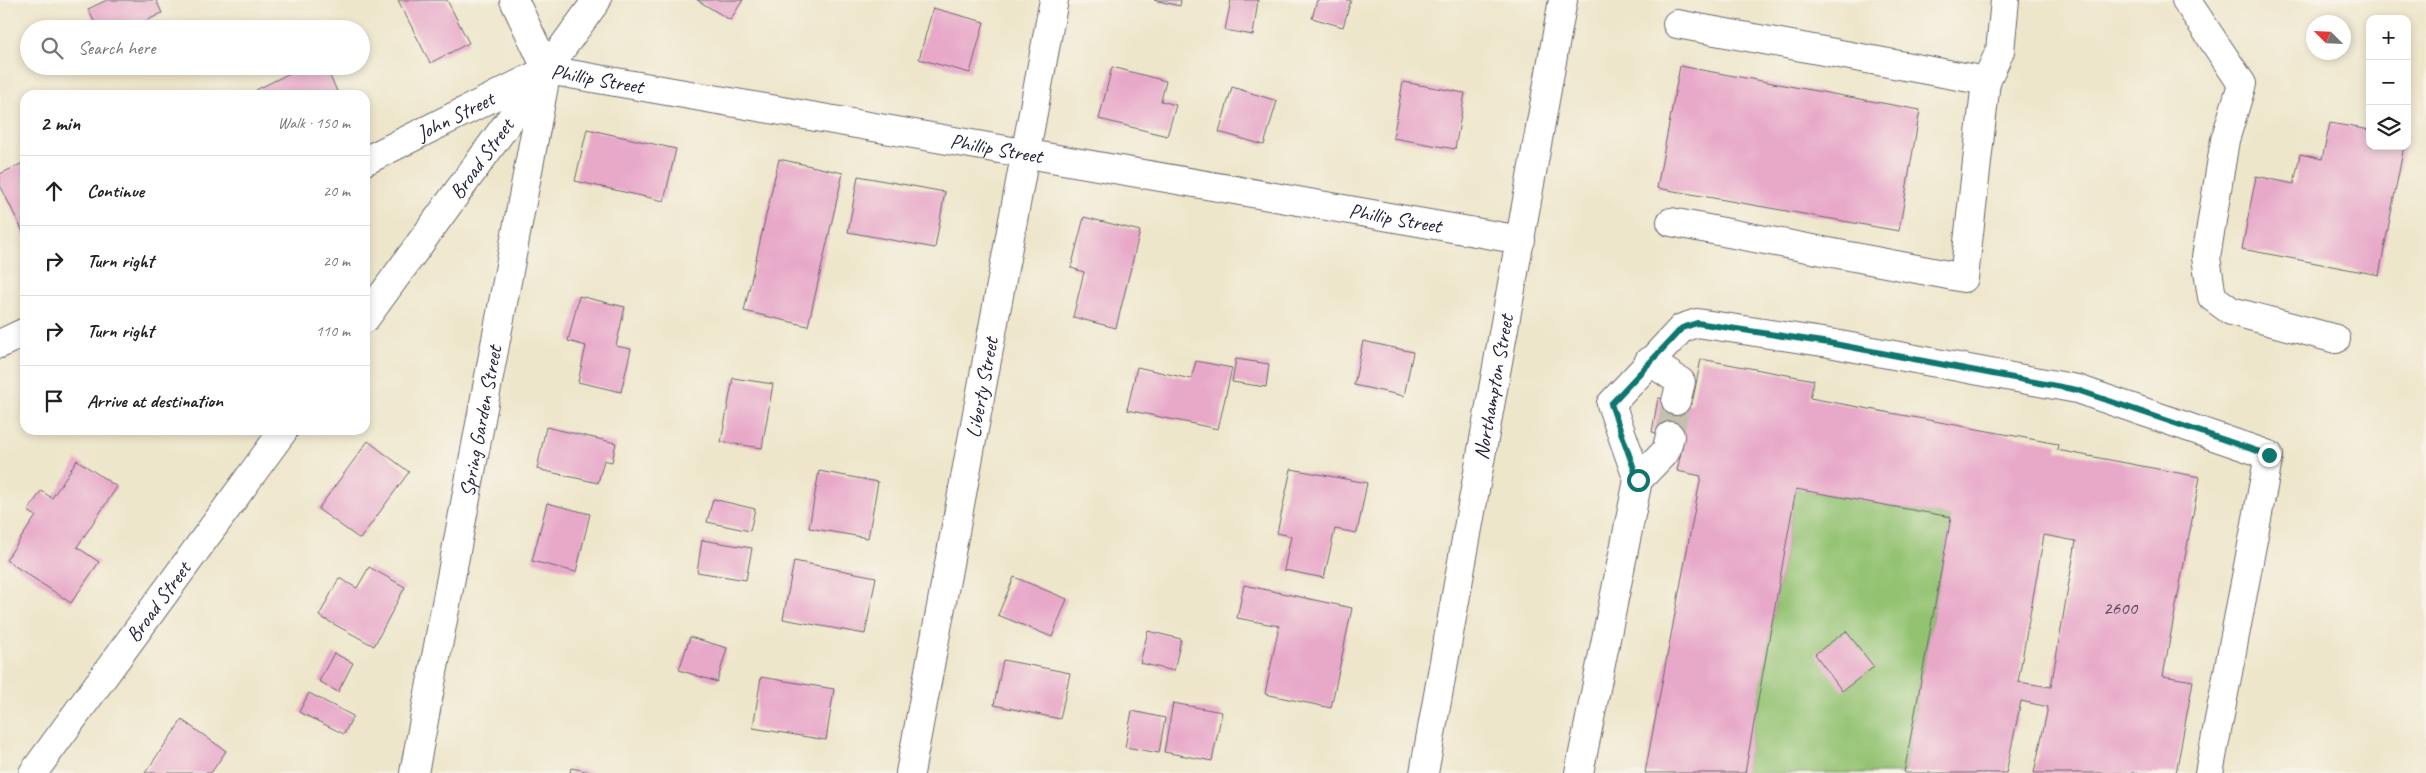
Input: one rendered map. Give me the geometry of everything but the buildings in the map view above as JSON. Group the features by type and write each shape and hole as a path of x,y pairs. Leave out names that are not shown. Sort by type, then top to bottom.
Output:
{"street":[{"name":"Phillip Street","path":"514,0 547,70 1521,240"},
{"name":"Broad Street","path":"370,312 597,0"},
{"name":"Liberty Street","path":"910,773 1054,0"},
{"name":"Northampton Street","path":"1424,773 1563,0"},
{"path":"1671,222 1964,278 1986,81 2000,51 2005,0"},
{"path":"2186,0 2242,84 2225,140 2206,257 2212,297 2231,311 2336,339"},
{"path":"1677,24 1986,81"},
{"name":"John Street","path":"370,158 547,70"},
{"name":"Spring Garden Street","path":"414,773 547,70"},
{"path":"1579,773 1638,480 1611,404 1649,361 1682,328 1697,323 1715,324 1829,343 2077,390 2269,455 2209,773"},
{"path":"0,344 20,334"},
{"path":"1649,361 1681,382 1676,401"},
{"name":"Broad Street","path":"33,773 280,435"},
{"path":"1638,480 1666,451 1670,436"}],"green space":[{"path":"1796,489 1951,517 1904,773 1745,773"}],"tunnel":[{"path":"1670,436 1676,401"}],"route":[{"path":"1638,480 1611,404 1682,328 1697,323 1715,324 1829,343 2077,390 2269,455"}]}
